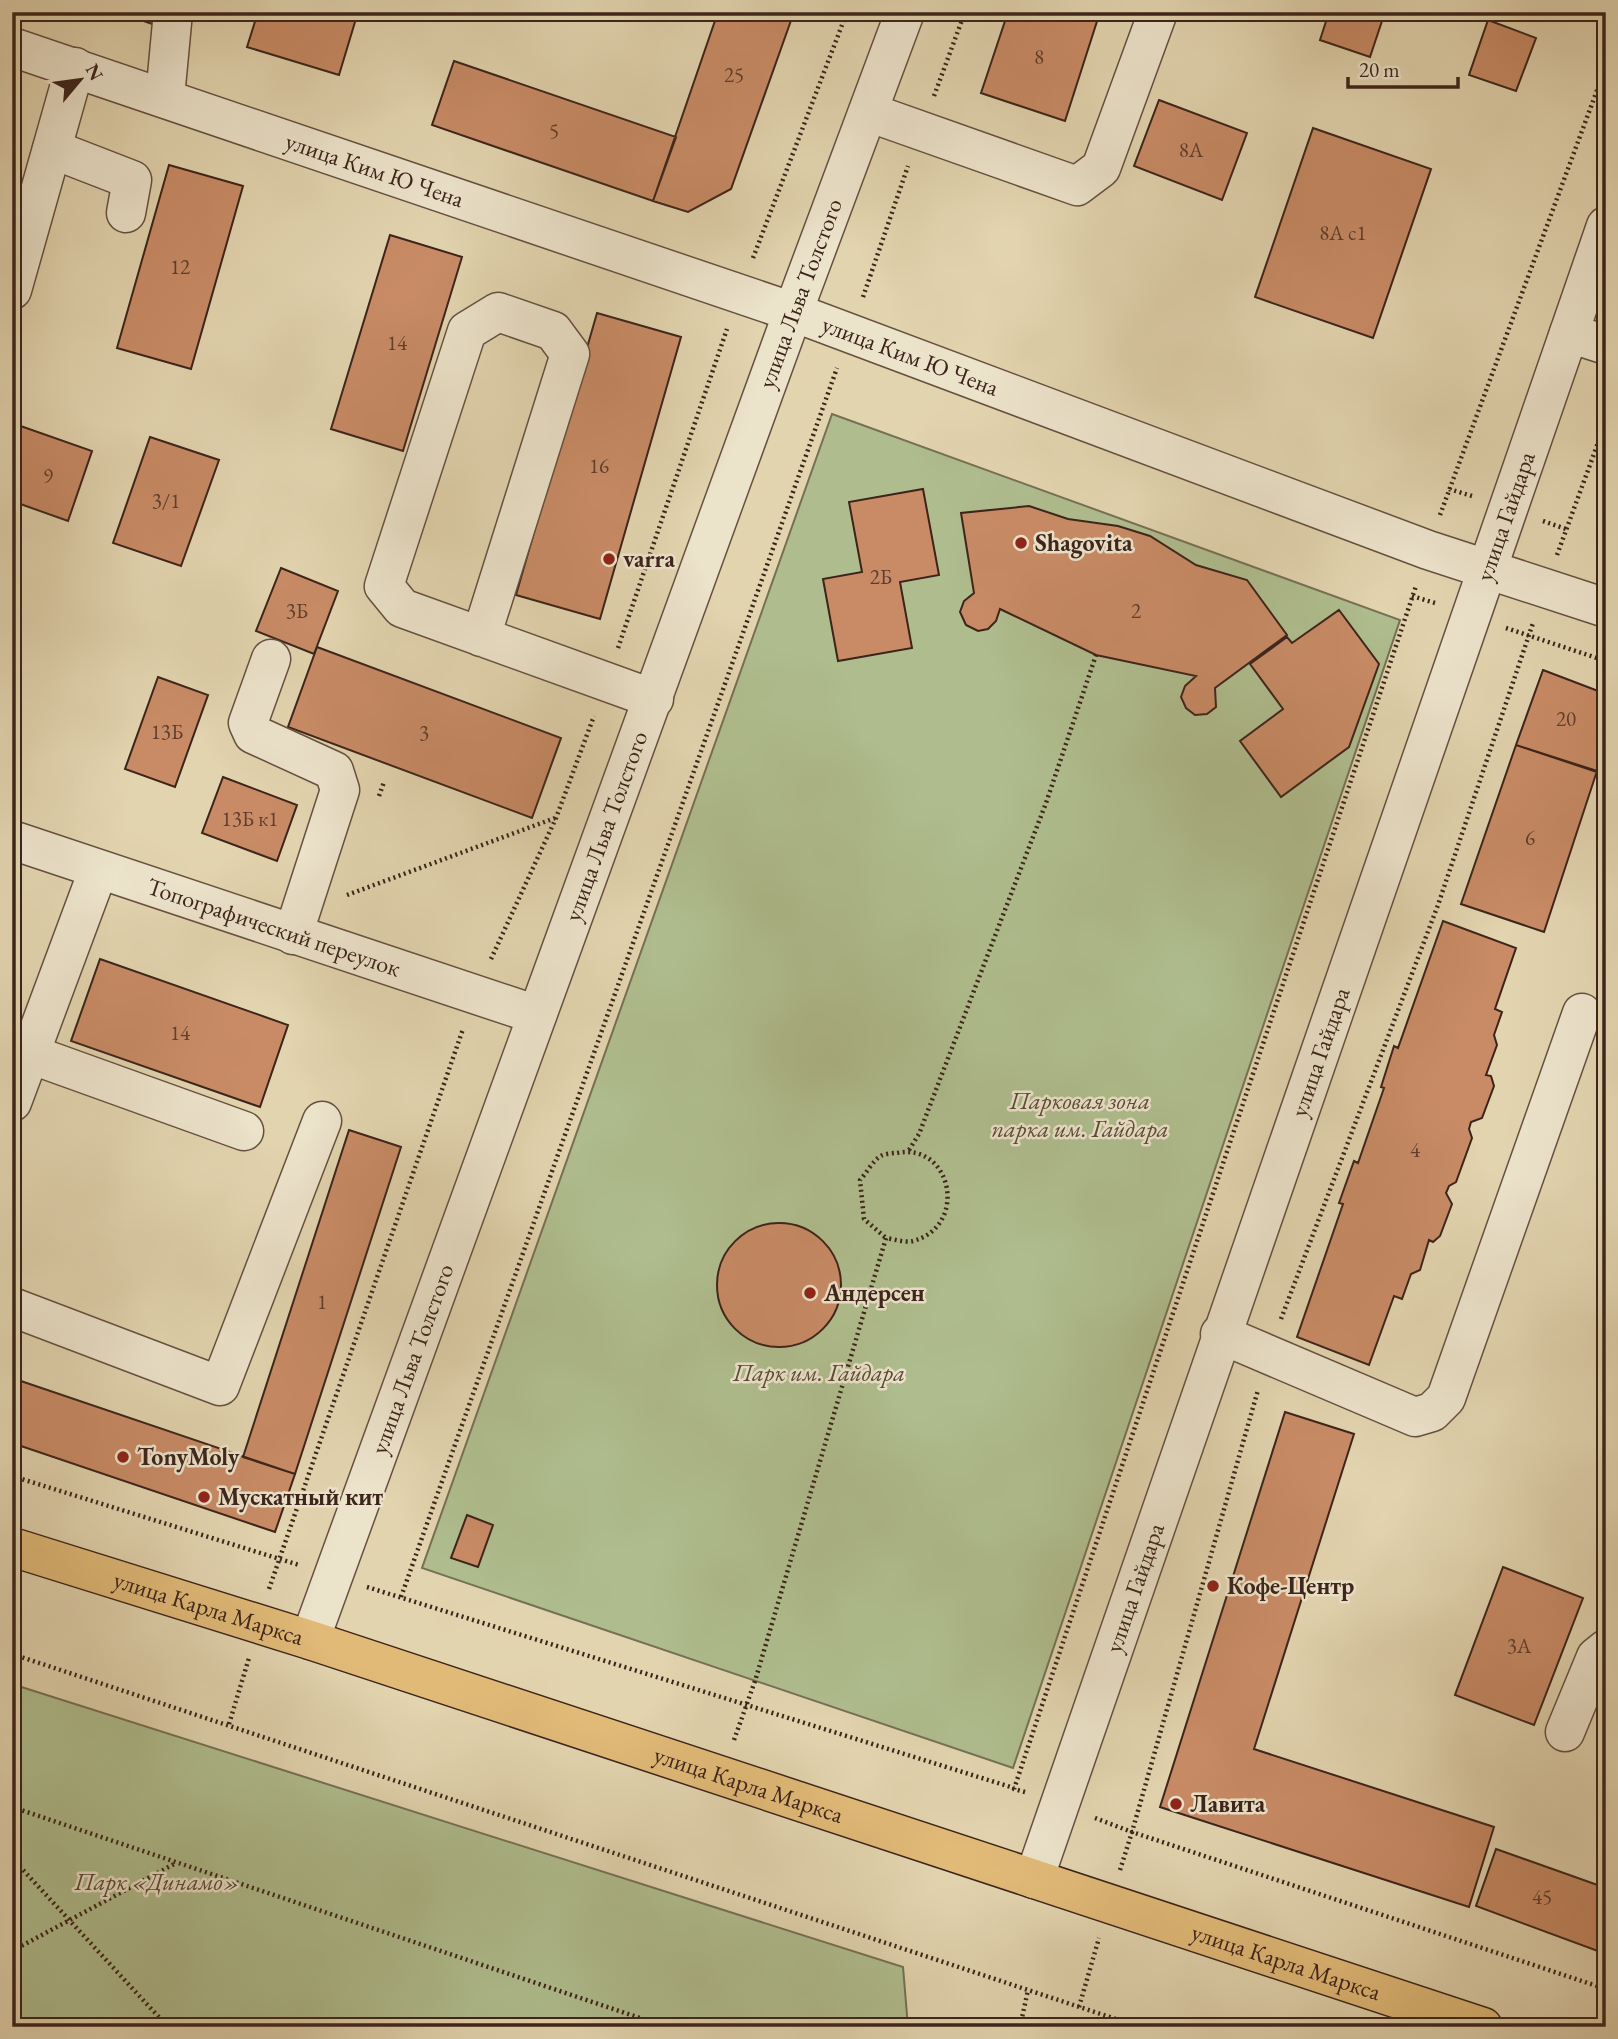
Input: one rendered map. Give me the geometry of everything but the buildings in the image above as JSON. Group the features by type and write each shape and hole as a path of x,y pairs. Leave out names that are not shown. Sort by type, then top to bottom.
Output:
{"main road":[{"name":"улица Карла Маркса","path":"12,1547 310,1640 1483,2027"}],"street":[{"path":"165,97 173,12"},
{"name":"улица Льва Толстого","path":"310,1640 793,312 905,12"},
{"path":"868,112 1077,186 1101,168 1158,12"},
{"name":"улица Ким Ю Чена","path":"12,47 793,312 1428,550 1606,608"},
{"path":"13,281 75,67"},
{"path":"52,149 132,180 126,213"},
{"name":"улица Гайдара","path":"1034,1879 1062,1805 1220,1334 1606,226"},
{"path":"481,637 570,354 553,331 498,312 467,331 384,586 402,608 481,637 607,681 654,699"},
{"path":"1569,332 1606,345"},
{"path":"271,659 248,723 253,734 334,771 340,782 340,790 293,935"},
{"name":"Топографический переулок","path":"12,840 98,871 537,1015"},
{"path":"12,1102 98,871"},
{"path":"1220,1334 1269,1352 1415,1417 1432,1412 1446,1398 1582,1013"},
{"path":"30,1054 244,1131"},
{"path":"12,1307 220,1386 322,1121"},
{"path":"1564,1732 1596,1657 1606,1650"}],"path":[{"path":"278,1559 474,996 556,818 607,681 739,293 847,12"},
{"path":"401,1597 965,12"},
{"path":"1014,1788 1428,550 1606,65"},
{"path":"1079,2007 1132,1832 1269,1352 1438,905 1544,589 1606,421"},
{"path":"1529,636 1606,661"},
{"path":"909,1150 919,1134 1046,803 1096,655"},
{"path":"346,896 556,818"},
{"path":"909,1150 930,1158 947,1182 948,1206 938,1226 912,1241 886,1238 864,1219 860,1181 880,1156 909,1150"},
{"path":"720,1777 746,1705 886,1238"},
{"path":"12,1476 1014,1788 1132,1832 1606,1989"},
{"path":"12,1654 1140,2027"},
{"path":"12,1807 667,2027"},
{"path":"12,1857 168,2027"},
{"path":"12,1951 177,1863"},
{"path":"1020,2027 1028,1990"}],"green space":[{"name":"Парк им. Гайдара","path":"832,414 1400,620 1013,1768 422,1568"},
{"name":"Парк «Динамо»","path":"12,1684 903,1967 908,2027 12,2027"}],"place":[{"name":"Shagovita","path":"1021,543"},
{"name":"varra","path":"609,559"},
{"name":"Андерсен","path":"810,1293"},
{"name":"TonyMoly","path":"123,1457"},
{"name":"Мускатный кит","path":"204,1497"},
{"name":"Кофе-Центр","path":"1213,1586"},
{"name":"Лавита","path":"1176,1804"}],"park label":[{"name":"Парковая зона парка им. Гайдара","path":"1080,1115"}]}
